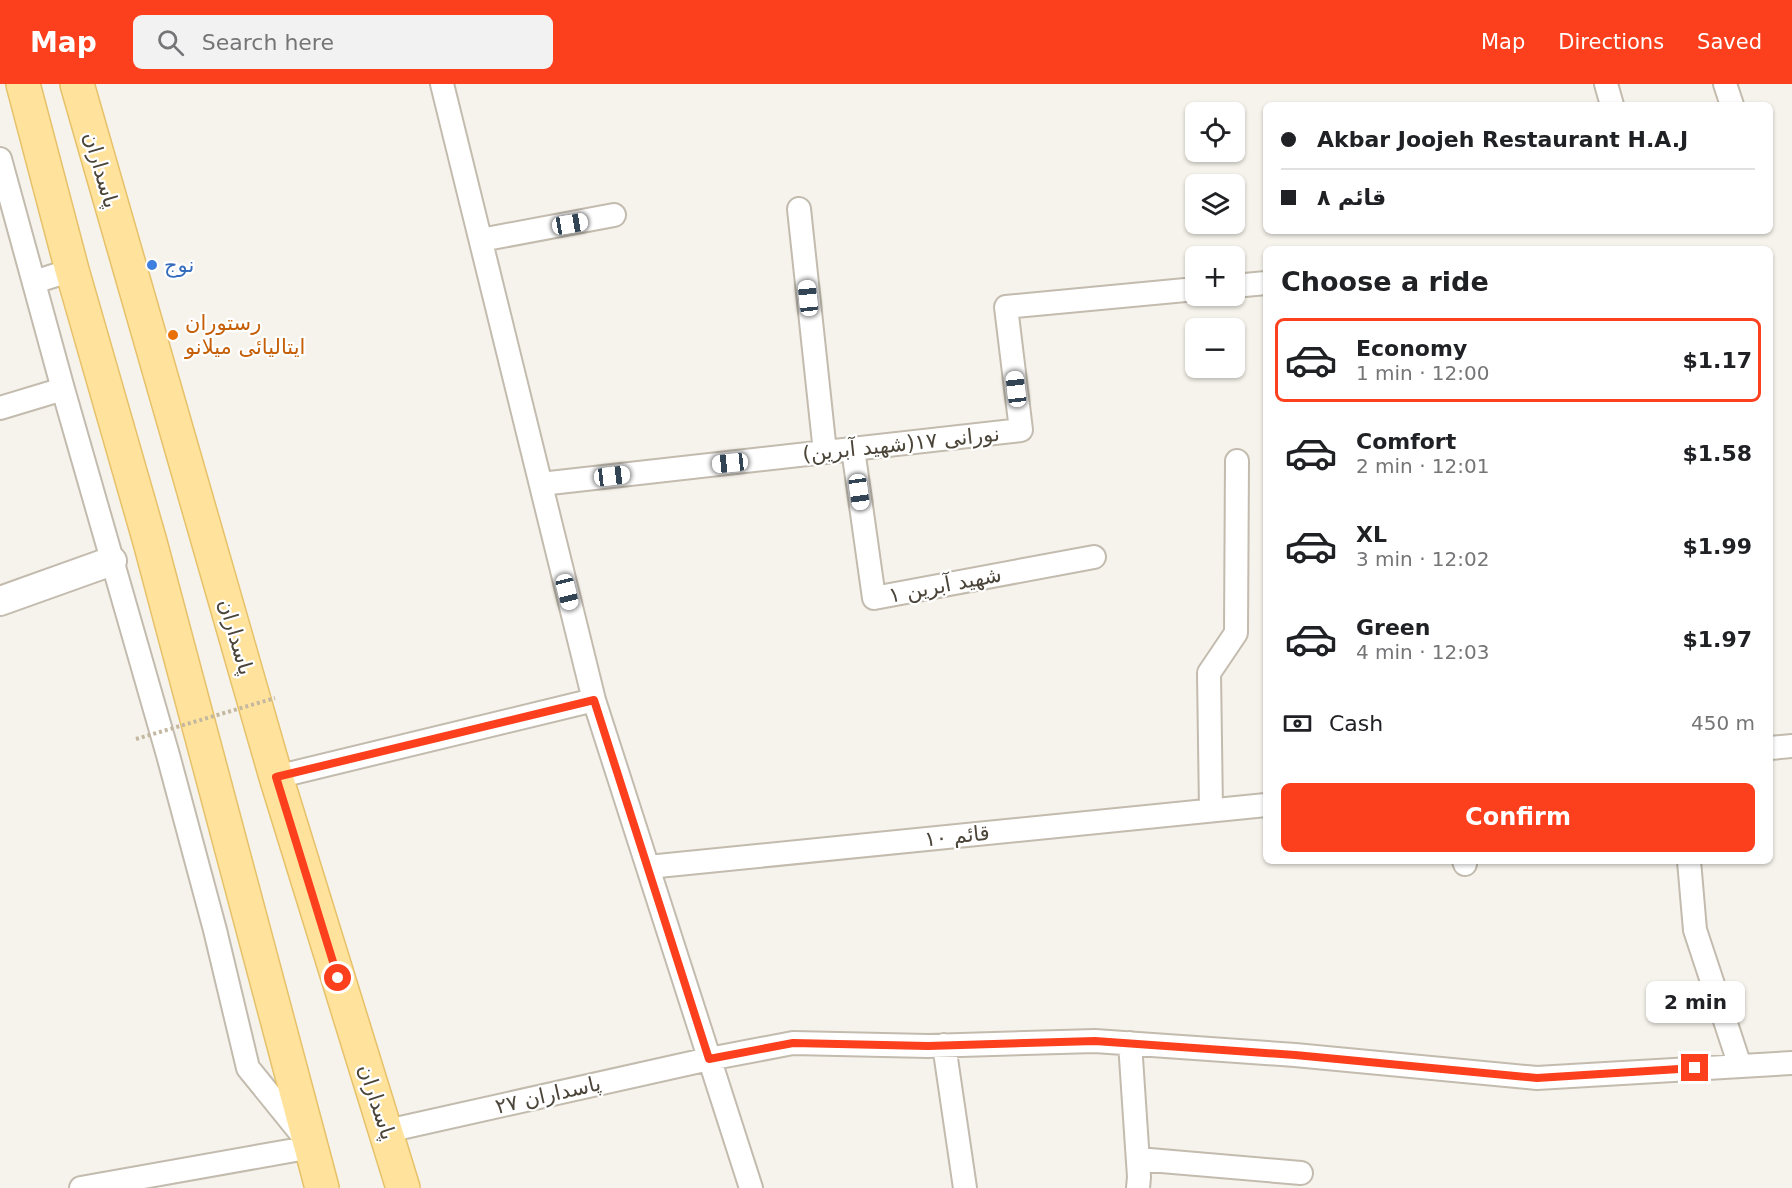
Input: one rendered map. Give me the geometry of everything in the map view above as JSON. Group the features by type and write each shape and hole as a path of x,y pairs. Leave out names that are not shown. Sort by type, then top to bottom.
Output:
{"main road":[{"path":"23,84 72,270 150,542 322,1188"},
{"name":"پاسداران","path":"77,84 276,777 403,1188"}],"street":[{"path":"442,84 594,700 751,1188"},
{"path":"1606,84 1611,102"},
{"path":"1725,84 1731,102"},
{"path":"0,159 215,930 248,1068 312,1147 81,1188"},
{"path":"799,209 825,452"},
{"path":"481,240 614,215"},
{"path":"34,282 72,270"},
{"path":"1245,285 1263,283"},
{"name":"نورانی ۱۷(شهید آبرین)","path":"541,484 1021,430 1006,307 1185,290"},
{"path":"0,408 63,389"},
{"name":"شهید آبرین ۱","path":"853,449 874,598 1094,557"},
{"path":"1211,810 1209,673 1236,633 1237,461"},
{"path":"0,601 112,561"},
{"path":"276,777 594,700"},
{"path":"1773,748 1792,746"},
{"name":"قائم ۱۰","path":"648,867 1263,805"},
{"path":"1689,864 1695,930 1740,1066"},
{"name":"پاسداران ۲۷","path":"387,1131 709,1059 793,1043 944,1046 1095,1041 1295,1055 1537,1078 1792,1063"},
{"path":"1130,1043 1138,1188"},
{"path":"944,1046 965,1188"},
{"path":"1138,1159 1301,1173"}],"path":[{"path":"136,739 275,698"}],"place":[{"name":"نوج","path":"152,265"},
{"name":"رستوران ایتالیائی میلانو","path":"173,335"}],"route":[{"path":"338,978 276,777 594,700 709,1059 793,1043 928,1046 1095,1041 1295,1055 1537,1078 1695,1068"}]}
